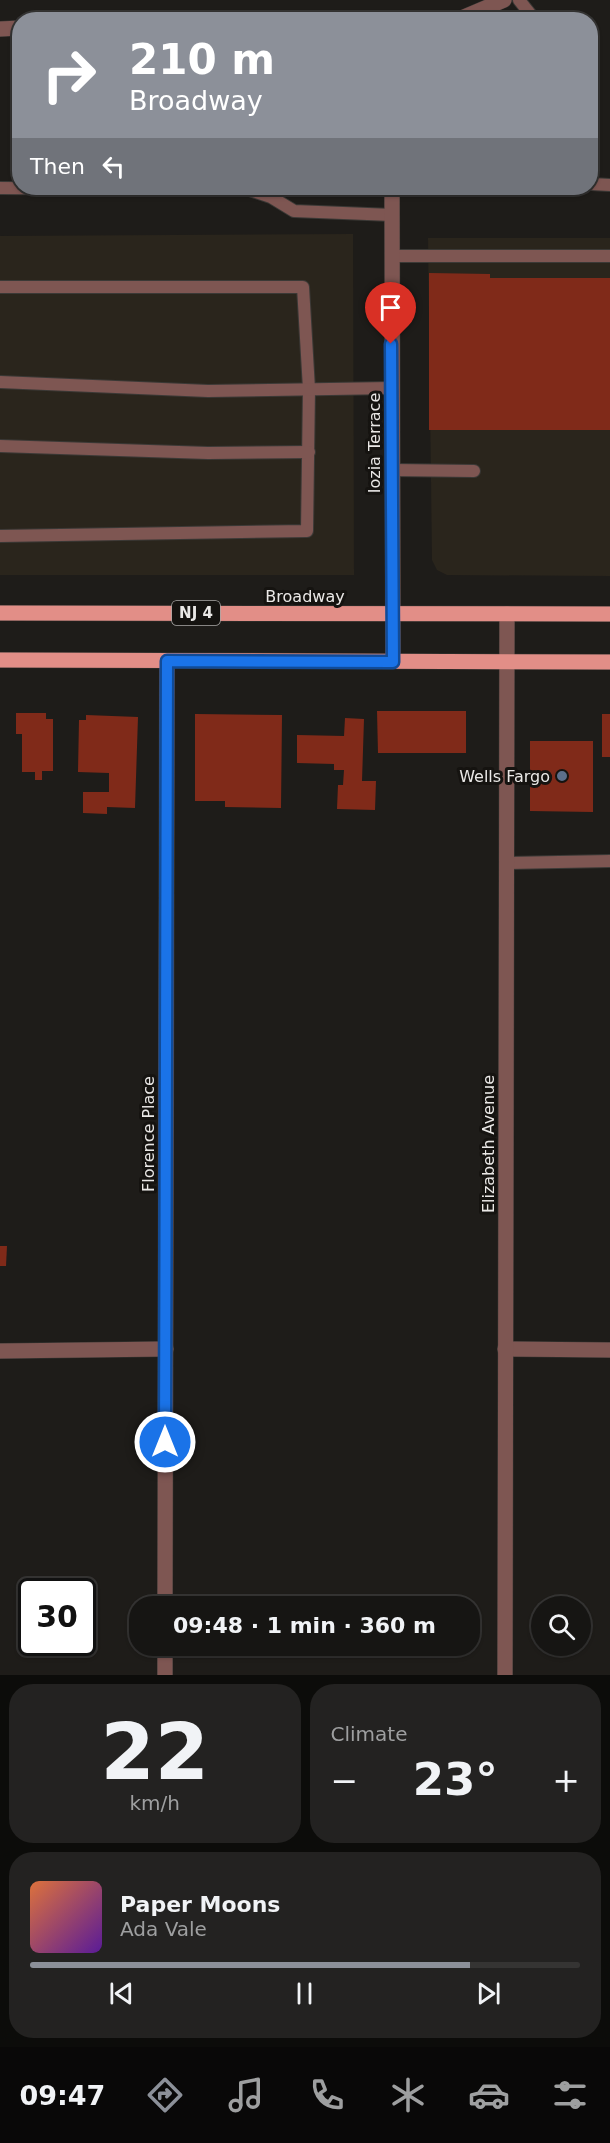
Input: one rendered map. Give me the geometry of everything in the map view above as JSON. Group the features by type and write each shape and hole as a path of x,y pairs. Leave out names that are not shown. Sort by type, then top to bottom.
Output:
{"main road":[{"name":"Broadway","path":"0,613 610,614"},
{"path":"0,660 610,662"}],"street":[{"path":"476,12 504,0"},
{"name":"Iozia Terrace","path":"392,195 393,662"},
{"name":"Elizabeth Avenue","path":"505,1675 507,614"},
{"name":"Florence Place","path":"165,1596 167,661"},
{"path":"0,1351 166,1349"},
{"path":"505,1349 610,1350"},
{"path":"165,1656 165,1675"}],"lane":[{"path":"519,0 529,12"},
{"path":"264,195 294,212 392,215"},
{"path":"392,256 610,256"},
{"path":"0,287 198,289 303,287 309,389 308,531 0,536"},
{"path":"0,382 208,391 391,388"},
{"path":"0,446 208,453 309,453"},
{"path":"392,470 474,471"},
{"path":"507,863 610,861"}],"shaded area":[{"path":"353,234 354,575 0,575 0,236"},
{"path":"428,238 610,238 610,576 447,575 437,570 432,560"}],"building":[{"path":"429,273 490,274 490,278 610,278 610,430 429,430"},
{"path":"377,711 466,711 466,753 378,753"},
{"path":"16,713 46,713 46,719 53,719 53,771 42,771 42,780 35,780 35,772 22,772 22,734 16,734"},
{"path":"195,714 282,715 281,808 225,807 225,801 195,801"},
{"path":"602,714 610,714 610,757 602,757"},
{"path":"86,715 138,717 135,808 107,807 107,814 83,813 83,792 109,792 109,773 78,772 79,720 86,720"},
{"path":"345,718 364,719 362,781 376,781 375,810 337,809 338,785 343,785 344,770 334,770 334,764 297,763 297,735 344,736"},
{"name":"Wells Fargo","path":"530,741 593,741 593,812 530,811"},
{"path":"0,1246 7,1246 6,1266 0,1266"}],"place":[{"name":"Wells Fargo","path":"562,776"}],"route":[{"path":"165,1442 167,661 393,662 391,344"}]}
